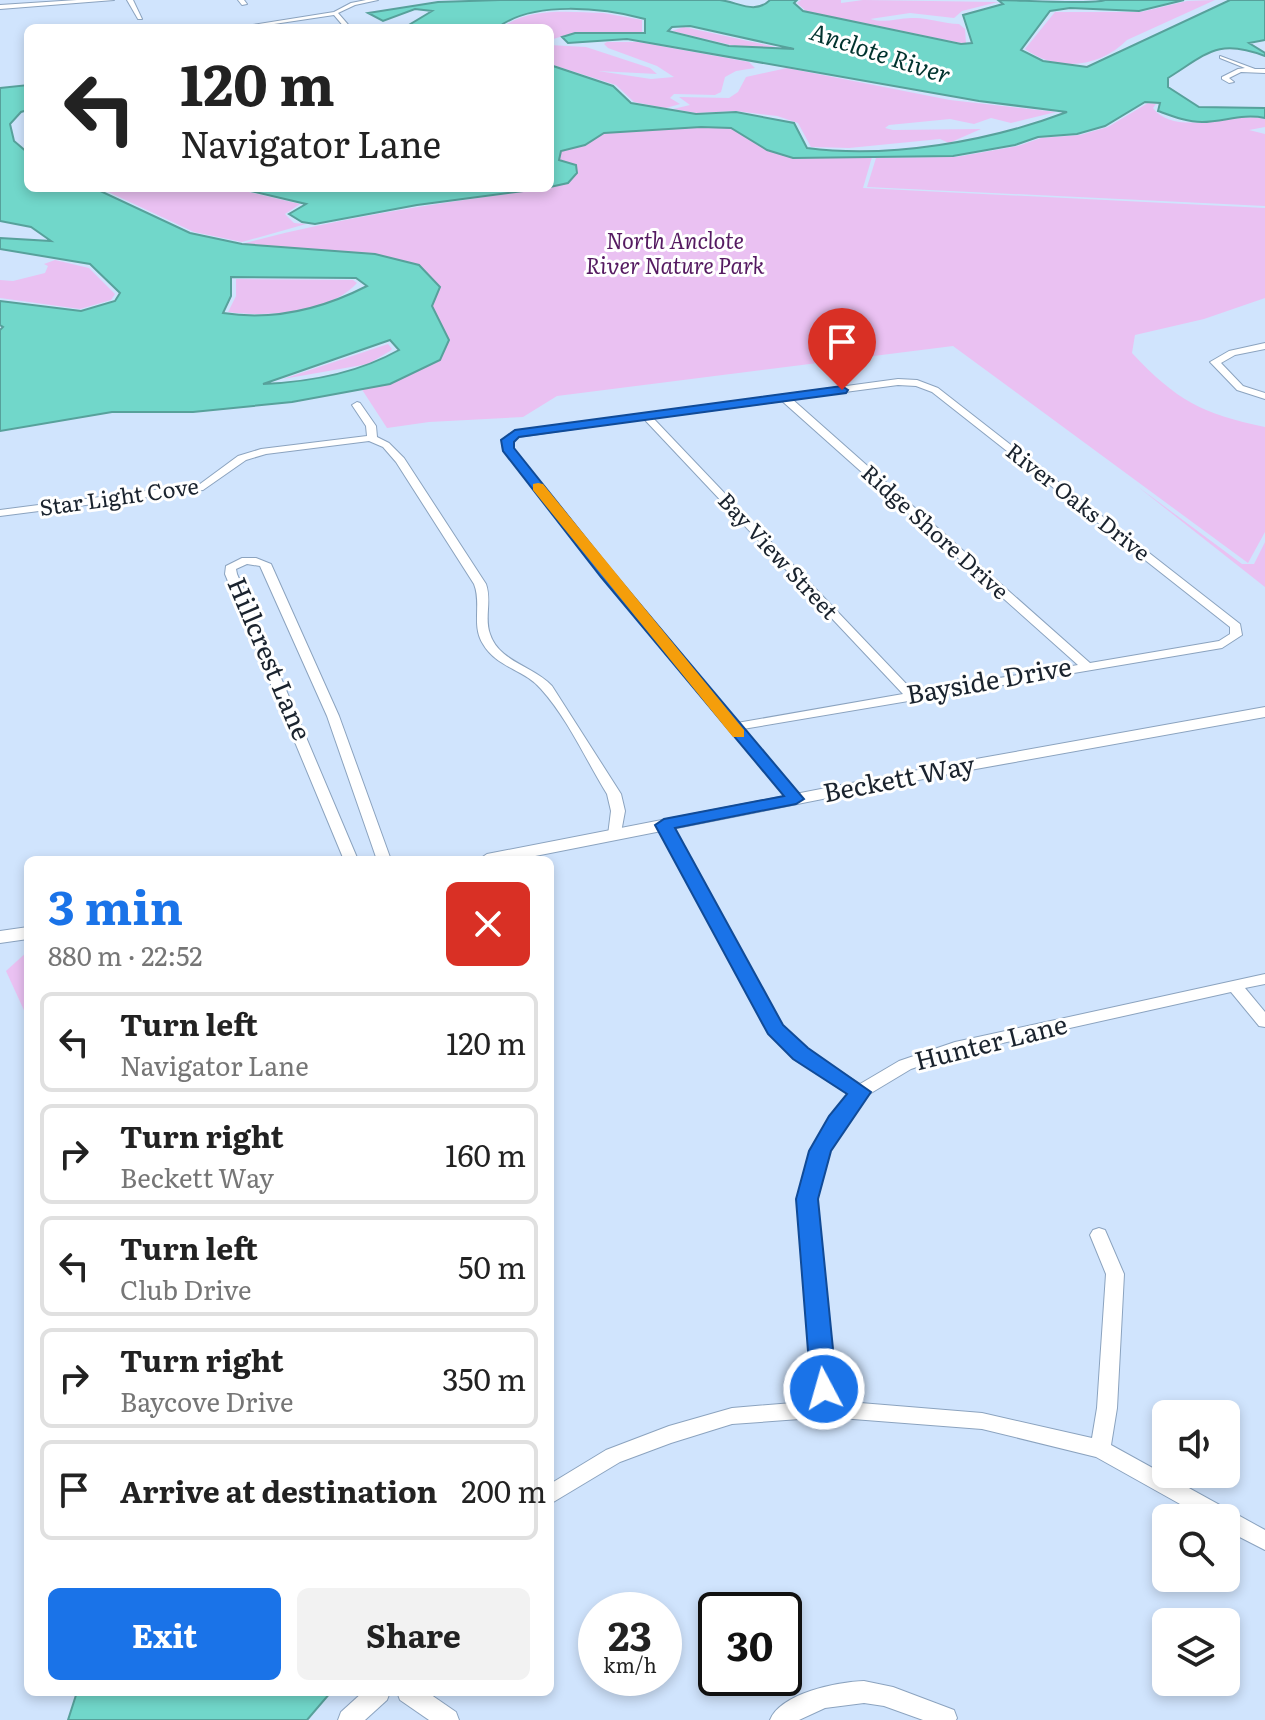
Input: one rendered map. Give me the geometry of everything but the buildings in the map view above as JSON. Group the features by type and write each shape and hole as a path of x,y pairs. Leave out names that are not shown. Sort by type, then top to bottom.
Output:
{"street":[{"path":"0,7 110,0"},
{"path":"130,0 140,18"},
{"path":"263,24 335,13 353,4 375,0"},
{"path":"335,13 344,24"},
{"path":"1222,57 1256,70"},
{"path":"1231,82 1224,78 1234,72 1265,71"},
{"path":"1265,346 1232,353 1215,362 1240,388 1265,396"},
{"name":"River Oaks Drive","path":"785,398 898,382 917,383 935,390 1236,626"},
{"path":"785,398 515,434 507,440 507,448 733,727 796,799"},
{"name":"Ridge Shore Drive","path":"785,398 1085,665"},
{"path":"357,405 371,426 372,438 386,445 400,460 480,584 485,594 479,622 488,643 504,662 542,681 616,798 615,835"},
{"name":"Bay View Street","path":"647,417 910,695"},
{"name":"Star Light Cove","path":"0,513 203,487 242,458 265,451 372,438"},
{"name":"Hillcrest Lane","path":"349,856 231,574 230,568 236,563 257,560 265,564 350,757 357,793 382,856"},
{"name":"Bayside Drive","path":"733,727 1222,644 1236,635 1236,626"},
{"name":"Beckett Way","path":"507,856 1265,712"},
{"path":"664,825 776,1029 800,1053 860,1092"},
{"path":"0,937 24,934"},
{"name":"Hunter Lane","path":"827,1409 807,1199 820,1151 836,1122 860,1092 905,1065 955,1048 1265,979"},
{"path":"1235,986 1265,1022"},
{"path":"1099,1235 1115,1274 1107,1408 1100,1449"},
{"path":"554,1493 613,1456 669,1435 732,1416 827,1409 982,1421 1100,1449 1265,1541"},
{"path":"781,1720 808,1704 832,1697 874,1693 946,1718"},
{"path":"349,1720 375,1696"},
{"path":"414,1696 448,1720"}],"green space":[{"path":"801,0 841,0 841,3 863,0 998,2 962,11 954,18 910,13 870,19 921,18 959,24 965,29 966,43 961,43 806,11 797,3"},
{"path":"1215,0 1127,40 1091,61 1064,64 1025,49 1055,12 1141,12 1187,1"},
{"path":"603,13 642,20 642,32 573,33 554,39 554,24 507,24 537,14"},
{"path":"684,27 789,50 731,45 672,31"},
{"path":"638,42 749,62 755,68 736,71 725,77 721,92 715,95 674,94 670,98 680,104 666,108 634,102 616,85 554,65 554,45 586,47 650,68 657,74 598,71 651,79 674,77 657,66 604,44"},
{"path":"787,68 950,100 1056,112 1011,123 991,118 974,124 950,119 889,125 885,128 981,129 949,143 940,139 849,148 811,147 798,123 777,116 736,111 696,113 673,109 690,105 679,97 729,98 738,92 746,77"},
{"path":"1148,103 1156,104 1153,108 1163,117 1190,123 1252,117 1265,119 1265,127 1249,130 1265,134 1265,206 867,187 876,158 956,157 1018,146 1041,138 1080,135 1108,127"},
{"name":"North Anclote River Nature Park","path":"731,128 767,150 793,158 872,157 863,188 1265,208 1265,298 1204,319 1135,335 1132,353 1162,383 1191,403 1224,417 1265,427 1265,532 1248,563 953,346 557,396 523,417 429,422 387,428 361,388 390,384 449,340 436,318 419,265 375,254 242,244 433,204 521,192 554,192 554,187 568,183 559,160 561,151 585,145 603,133"},
{"path":"109,192 249,192 300,204 285,214 294,223 306,224 242,242 194,232"},
{"path":"55,260 89,268 115,294 111,300 80,309 0,298 0,280 13,281 45,273 48,266 44,264"},
{"path":"236,279 353,280 357,283 331,301 314,307 261,314 228,312 236,296"},
{"path":"388,344 392,349 390,351 368,364 283,379"},
{"path":"1137,486 1242,564 1254,564 1265,542 1265,587"},
{"path":"24,955 24,1010 6,971"}],"water":[{"name":"Anclote River","path":"500,0 720,0 758,7 770,0 797,0 794,3 803,11 961,44 972,43 963,15 1003,4 998,0 1184,0 1139,11 1070,8 1050,11 1021,50 1043,61 1087,67 1230,0 1265,0 1265,40 1249,43 1265,56 1236,48 1214,51 1168,78 1168,87 1199,107 1265,108 1265,118 1191,121 1158,111 1160,103 1145,102 1105,126 1077,134 1038,137 1015,145 953,156 793,158 767,150 731,128 604,133 585,145 561,151 559,160 576,165 577,173 568,183 554,186 554,66 613,86 631,103 696,114 736,112 794,123 807,148 839,151 939,145 1006,131 1067,112 979,101 627,39 568,43 562,37 575,33 645,33 645,19 610,12 549,10 530,13 504,24 410,24 432,11 415,9 383,21 368,13 438,2","holes":["690,26 794,49 729,46 668,31 672,27"]},
{"path":"24,85 24,111 10,124 14,141 24,150 24,192 103,192 190,233 242,244 375,254 419,265 440,287 432,306 449,340 440,360 390,384 292,402 193,412 112,412 0,431 0,330 3,327 0,325 0,301 81,311 115,301 120,293 90,264 0,249 0,238 51,241 31,227 0,221 0,88","holes":["231,277 356,278 367,286 315,307 279,314 223,313 231,296","390,340 399,350 350,370 298,381 263,384"]},
{"path":"255,192 516,192 417,205 315,224 302,222 289,214 306,204"},
{"path":"76,1696 328,1696 307,1720 68,1720"}],"slow traffic":[{"path":"538,487 738,733"}],"route":[{"path":"824,1389 807,1199 820,1151 836,1122 860,1092 800,1053 776,1029 664,825 796,799 607,574 507,448 507,440 515,434 548,429 842,390"}]}
